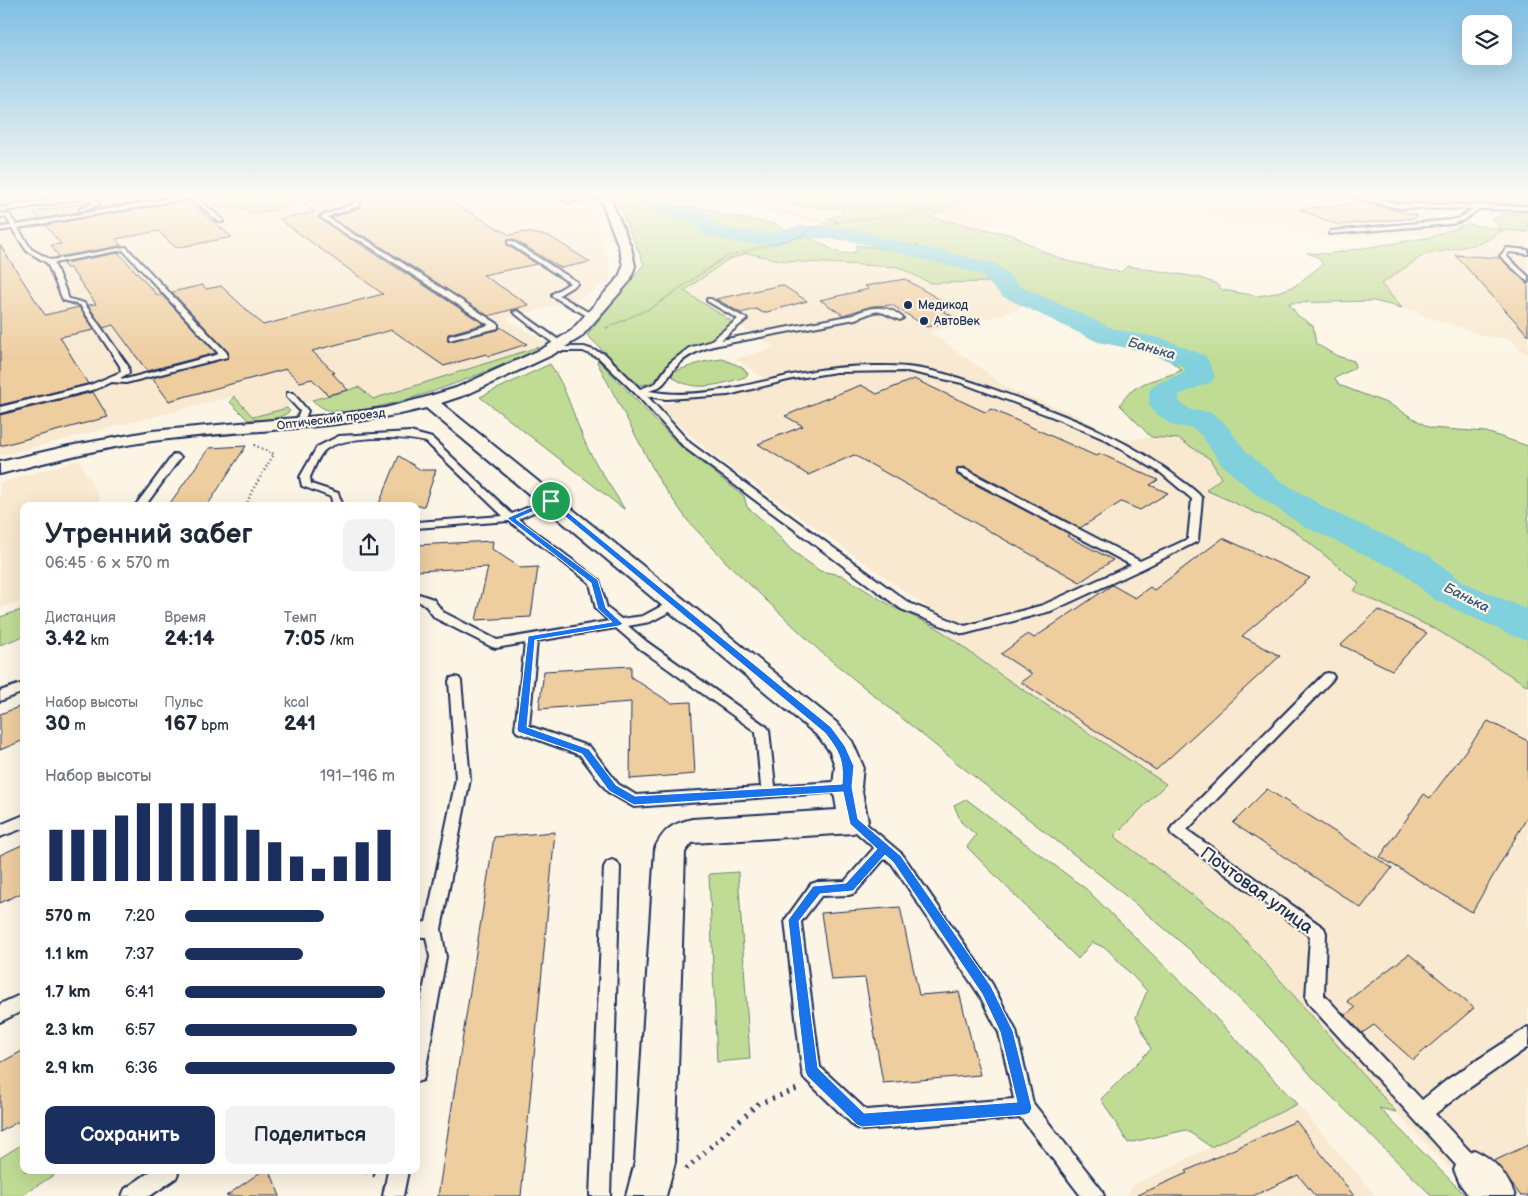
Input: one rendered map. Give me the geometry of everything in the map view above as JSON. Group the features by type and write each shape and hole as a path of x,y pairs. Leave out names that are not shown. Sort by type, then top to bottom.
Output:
{"street":[{"name":"Оптический проезд","path":"0,468 70,450 143,437 364,417 429,402 462,391 557,347 576,334 625,278 629,266 626,251"},
{"path":"429,402 828,730 842,748 849,766 847,787 853,821 692,831 682,834 670,848 655,1162 646,1196"}],"lane":[{"path":"0,410 93,387 125,373 124,366 82,304 66,300 50,262 30,251"},
{"path":"50,262 109,251"},
{"path":"111,380 126,380 224,356 127,251"},
{"path":"380,251 495,326 452,338"},
{"path":"524,251 575,283 554,295 591,316"},
{"path":"1506,251 1503,256 1528,280"},
{"path":"1516,251 1528,252"},
{"path":"709,300 743,319 712,344"},
{"path":"639,392 659,385 673,365 692,350 712,344 855,317 871,309 885,308 900,318"},
{"path":"516,312 557,347 584,349 602,356 639,392 687,445 904,606 964,630 1048,608 1193,541 1197,498 1164,471 1108,437 1056,415 964,381 907,369 836,370 792,377 728,393 666,397 639,392"},
{"path":"290,395 304,411 299,423"},
{"path":"337,502 335,495 307,486 305,477 320,449 342,438 410,435 429,440 510,518 595,582 602,609 642,645 762,730 768,791"},
{"path":"143,502 176,457"},
{"path":"960,471 1140,566"},
{"path":"420,525 510,518 551,501"},
{"path":"420,598 429,602 439,615 496,644 646,619 675,604"},
{"path":"531,638 522,729 585,751 613,788 634,800 847,787"},
{"name":"Почтовая улица","path":"1328,677 1176,831 1318,933 1315,998 1485,1183"},
{"path":"420,1052 438,957 424,930 463,779 455,681"},
{"path":"0,696 20,688"},
{"path":"853,821 897,859 986,990 1006,1031 1025,1108 1094,1196"},
{"path":"0,832 20,823"},
{"path":"884,848 849,888 817,890 793,920 811,1071 862,1120 1025,1108"},
{"path":"600,1196 612,866"},
{"path":"0,1013 20,1002"},
{"path":"1422,1113 1455,1086 1528,1036"},
{"path":"132,1196 165,1174"},
{"path":"394,1196 398,1174"}],"path":[{"path":"601,330 654,306 725,257 748,251"},
{"path":"248,502 274,454 252,444"},
{"path":"678,1176 758,1104 821,1081"}],"shaded area":[{"path":"0,251 605,251 612,272 608,281 583,296 584,298 507,319 548,344 373,399 359,387 253,417 234,396 0,456"},
{"path":"1444,251 1528,251 1528,353 1523,352 1511,339 1484,336 1402,308 1381,284 1424,255"},
{"path":"747,253 785,261 898,267 930,283 988,282 1031,304 991,318 930,332 1009,389 1072,413 1123,440 1151,437 1179,439 1210,459 1221,478 1206,490 1292,529 1360,583 1355,592 1437,630 1528,686 1528,1196 1514,1196 1474,1170 1454,1173 1396,1112 1230,923 1114,836 1166,784 1001,675 936,627 930,609 712,454 657,406 764,378 735,359 775,348 684,292 727,260"},
{"path":"79,460 100,500 99,502 20,502 20,601 0,608 0,483"},
{"path":"1297,1104 1376,1196 1126,1196 1134,1185"}],"green space":[{"path":"638,251 835,251 850,253 857,251 1042,251 1067,261 1121,272 1127,266 1197,277 1215,283 1223,290 1258,296 1275,293 1295,286 1323,264 1317,257 1307,253 1327,254 1346,251 1444,251 1424,255 1381,284 1402,308 1374,301 1289,303 1297,315 1313,326 1316,344 1337,356 1354,361 1355,368 1335,378 1339,385 1389,404 1430,428 1486,432 1528,446 1528,686 1437,630 1354,591 1359,583 1292,529 1206,490 1221,478 1210,459 1179,439 1151,437 1120,405 1126,396 1140,385 1182,370 1164,356 1114,342 1071,324 988,282 930,283 898,267 785,261 747,253 727,260 684,291 734,323 715,337 675,358 650,383 638,385 587,335 644,264"},
{"path":"538,347 537,350 462,381 400,401 370,408 345,411 325,409 312,400 359,387 373,399"},
{"path":"722,359 742,367 748,374 736,380 707,386 689,385 672,376 672,372 703,362"},
{"path":"598,360 680,446 744,496 747,507 771,527 790,549 820,571 841,575 893,607 936,627 1001,675 1166,784 1114,836 1230,923 1396,1112 1379,1108 1466,1196 1432,1196 1317,1082 1270,1029 1189,949 1109,882 957,763 822,653 727,563 688,521 659,480 597,362"},
{"path":"550,364 567,396 590,453 625,510 480,397"},
{"path":"234,396 253,417 287,408 290,411 276,418 248,420 230,402"},
{"path":"20,610 20,638 0,645 0,617"},
{"path":"966,799 1086,889 1197,998 1297,1104 1211,1147 1186,1130 1128,1143 1101,1099 1151,1049 1136,1017 1147,991 1107,949 1092,942 1078,959 967,847 976,835 961,822 954,805"},
{"path":"738,872 750,1059 717,1062 709,874"},
{"path":"20,1146 20,1174 55,1174 21,1196 0,1196 0,1158"}],"building":[{"path":"0,251 4,251 45,315 79,307 94,330 60,337 88,384 0,405"},
{"path":"55,251 93,251 59,257"},
{"path":"323,251 370,251 484,324 448,334 448,341 498,330 500,327 527,344 489,356 486,354 444,366 392,330 312,351 335,373 332,373 348,390 328,395 312,379 300,382 286,369 169,401 152,378 229,357 228,352 172,292 203,285 206,289 221,286 263,325 383,294"},
{"path":"387,251 516,251 537,264 483,275 529,305 488,316"},
{"path":"533,251 572,251 590,262 561,268"},
{"path":"119,253 157,295 162,295 216,353 147,371 113,325 103,328 88,305 96,304 70,268 66,268 63,263"},
{"path":"1455,255 1500,258 1528,284 1528,335"},
{"path":"905,279 954,308 942,310 959,320 927,327 892,305 872,306 843,315 820,300 869,289 865,286"},
{"path":"782,285 807,301 763,313 756,309 741,313 716,299"},
{"path":"914,379 985,412 991,409 1096,456 1101,454 1158,480 1150,485 1168,493 1140,510 1121,502 1080,528 965,467 957,468 957,475 1070,534 1067,536 1113,560 1080,582 854,455 808,475 758,444 803,426 785,416 820,401 861,385 877,394"},
{"path":"93,392 108,417 0,446 0,415"},
{"path":"246,446 210,502 171,502 209,448"},
{"path":"399,456 421,470 436,470 424,506 420,506 420,502 380,502"},
{"path":"1223,538 1310,578 1242,636 1280,656 1156,770 1021,682 1032,674 1001,654 1028,634 1034,638 1112,585 1135,598 1150,587 1154,590"},
{"path":"493,541 492,549 521,568 538,567 531,617 476,620 488,567 420,571 420,545"},
{"path":"1378,610 1427,633 1392,670 1341,645"},
{"path":"631,666 631,677 671,703 691,702 695,774 630,779 631,702 539,709 544,671"},
{"path":"20,706 20,742 0,750 0,714"},
{"path":"1488,721 1528,741 1528,816 1472,912 1380,857 1424,794 1430,798"},
{"path":"1267,789 1392,868 1361,908 1233,823"},
{"path":"555,832 521,1196 438,1196 494,837"},
{"path":"20,846 20,894 0,903 0,855"},
{"path":"900,907 919,995 959,992 980,1075 883,1083 865,978 831,980 821,913"},
{"path":"1409,954 1474,1008 1413,1060 1374,1025 1362,1033 1345,1015 1355,1008 1347,1001"},
{"path":"20,1052 20,1120 0,1132 0,1063"},
{"path":"1296,1121 1354,1196 1315,1196 1298,1175 1253,1196 1136,1196 1187,1173 1186,1171"},
{"path":"1528,1145 1528,1196 1521,1196 1494,1161"},
{"path":"258,1174 271,1174 280,1196 226,1196"}],"waterway":[{"name":"Банька","path":"911,251 988,269 1011,291 1107,336 1154,345 1196,362 1201,376 1164,391 1164,405 1184,419 1199,419 1212,428 1234,458 1266,486 1316,518 1416,564 1447,590 1528,626"}],"place":[{"name":"Медикод","path":"908,305"},
{"name":"АвтоВек","path":"924,321"}],"route":[{"path":"551,501 510,518 595,582 602,609 619,624 531,638 522,729 585,751 613,788 634,800 847,787 853,821 897,859 986,990 1006,1031 1025,1108 862,1120 811,1071 793,920 817,890 849,888 884,848 853,821 847,787 849,766 842,748 828,730 551,501"}]}
